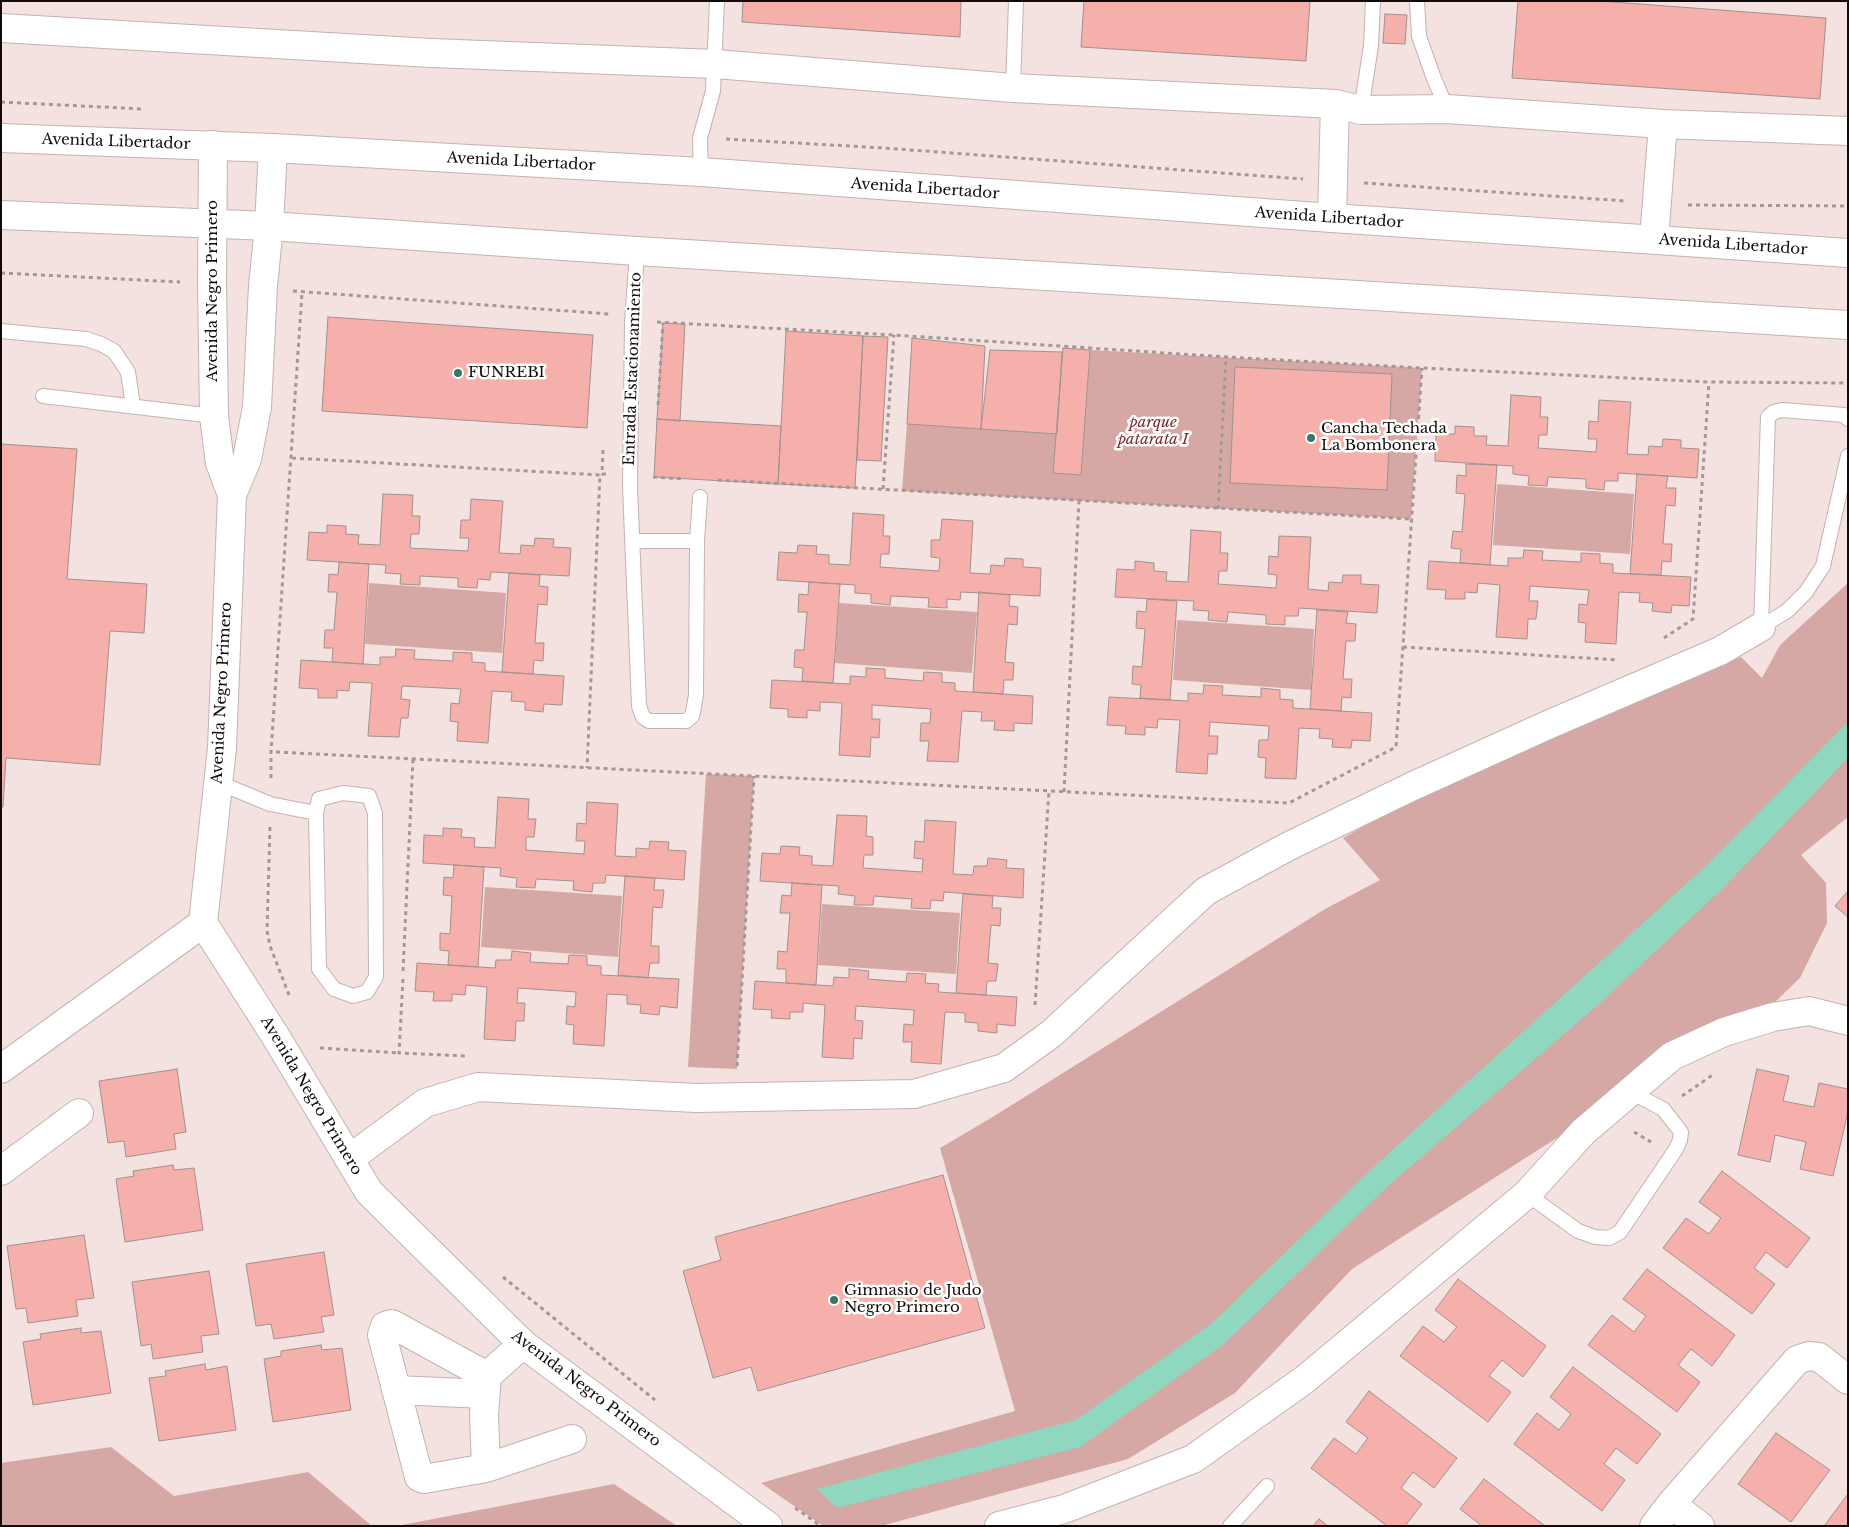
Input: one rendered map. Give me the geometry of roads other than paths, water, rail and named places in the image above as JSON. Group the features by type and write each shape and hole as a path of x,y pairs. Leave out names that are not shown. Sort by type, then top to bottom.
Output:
{"street":[{"path":"1,28 421,52 715,64 1014,88 1348,107 1447,109 1663,124 1848,131"},
{"path":"1332,218 1348,107"},
{"path":"1654,240 1663,124"},
{"name":"Avenida Libertador","path":"1,138 213,145 701,172 1848,253"},
{"name":"Avenida Negro Primero","path":"213,145 212,284 214,416 220,463 232,495"},
{"name":"Avenida Negro Primero","path":"273,148 269,226 263,286 258,407 247,460 232,495 222,748 203,923 276,1037 369,1192 523,1344 768,1526"},
{"path":"1,215 269,226 637,251 1848,325"},
{"path":"349,1159 425,1104 478,1087 696,1098 914,1094 1004,1068 1051,1034 1206,891 1289,846 1413,786 1550,724 1720,652 1761,628"},
{"path":"1,1069 203,923"},
{"path":"999,1526 1064,1518 1193,1459 1304,1380 1527,1194 1583,1132 1672,1056 1724,1032 1774,1017 1809,1012 1848,1021"},
{"path":"1,1171 80,1113"},
{"path":"486,1385 392,1324 385,1326 382,1335 419,1477 424,1479 486,1468 572,1439"},
{"path":"486,1468 486,1385 523,1344"},
{"path":"1654,1526 1797,1360 1808,1356 1819,1357 1848,1380"},
{"path":"396,1390 486,1385"},
{"path":"1671,1504 1700,1526"}],"lane":[{"path":"701,172 700,138 713,91 718,1"},
{"path":"1014,88 1016,1"},
{"path":"1348,107 1371,46 1373,1"},
{"path":"1418,1 1419,36 1447,109"},
{"name":"Entrada Estacionamiento","path":"637,251 632,323 630,481 640,713 646,720 686,721 694,712 696,696 697,541 700,497"},
{"path":"1,331 86,339 114,351 128,372 133,406"},
{"path":"43,396 214,416"},
{"path":"1761,628 1768,417 1774,412 1782,410 1844,415 1848,419"},
{"path":"1761,628 1786,611 1806,592 1823,566 1848,456"},
{"path":"633,541 697,541"},
{"path":"217,782 270,804 316,813"},
{"path":"343,793 369,796 375,813 376,977 367,992 353,996 334,988 319,969 316,813 319,799 343,793"},
{"path":"1527,1194 1578,1230 1595,1237 1609,1238 1620,1232 1676,1149 1681,1132 1663,1109 1629,1091"},
{"path":"1230,1526 1267,1486"}],"place":[{"name":"FUNREBI","path":"458,373"},
{"name":"Cancha Techada La Bombonera","path":"1311,438"},
{"name":"Gimnasio de Judo Negro Primero","path":"834,1300"}],"park label":[{"name":"parque patarata I","path":"1153,432"}]}
